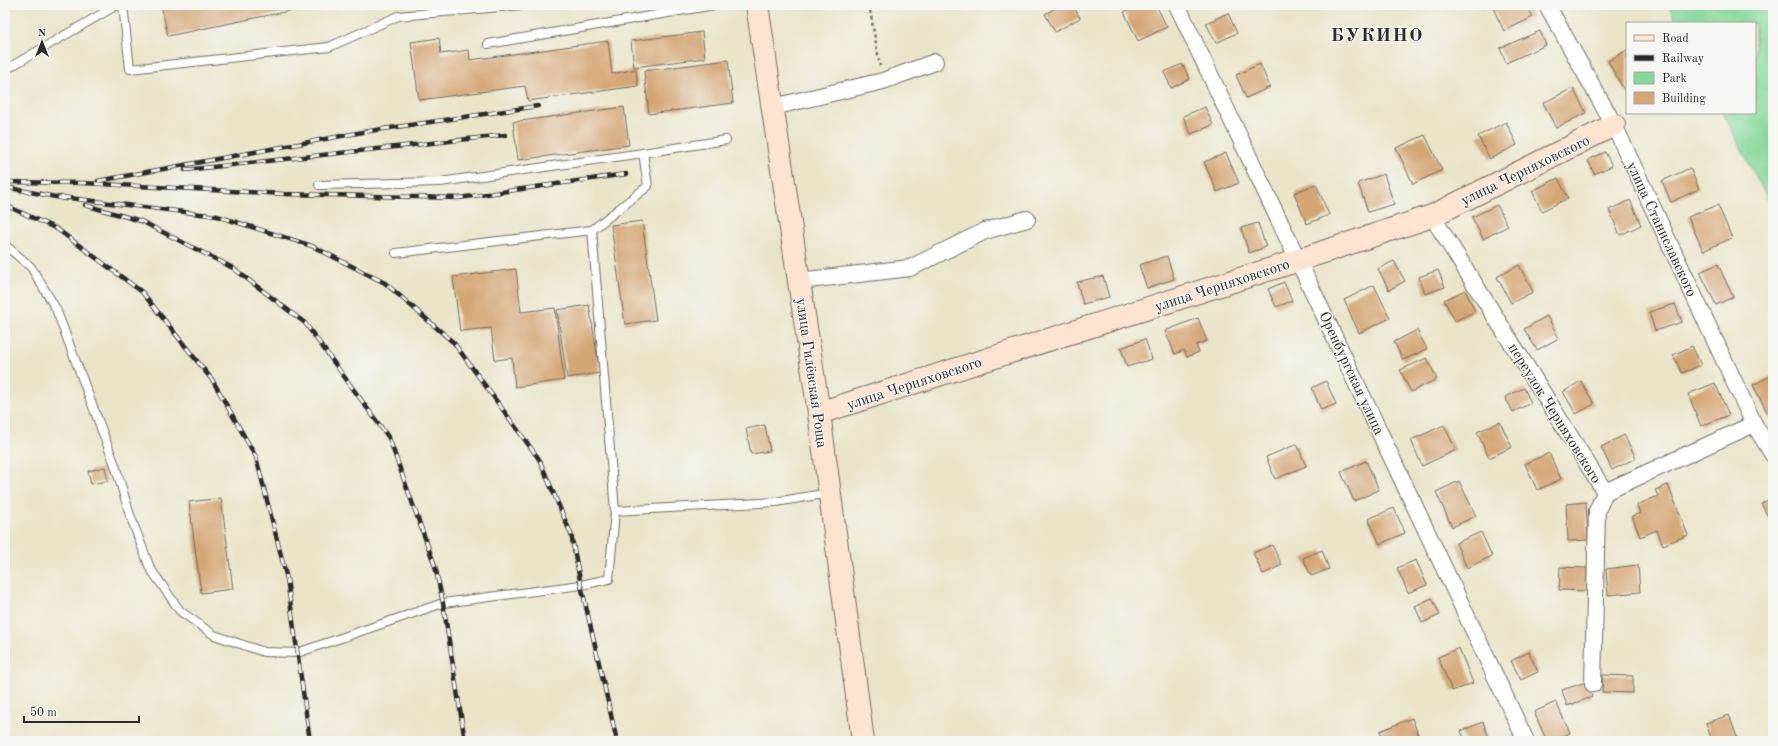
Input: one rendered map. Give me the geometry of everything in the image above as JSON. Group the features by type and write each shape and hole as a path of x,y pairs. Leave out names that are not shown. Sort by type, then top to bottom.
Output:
{"street":[{"name":"улица Гилёвская Роща","path":"757,5 819,413 863,741"},
{"name":"Оренбургская улица","path":"1177,5 1526,741"},
{"name":"улица Станиславского","path":"1547,5 1614,126 1754,424 1773,455"},
{"path":"773,106 882,81 935,62"},
{"name":"улица Черняховского","path":"819,413 1432,216 1614,126"},
{"name":"переулок Черняховского","path":"1432,216 1605,492 1754,424"},
{"path":"799,281 910,268 985,231 1027,219"},
{"path":"1593,684 1596,511 1605,492"}],"lane":[{"path":"5,70 117,5"},
{"path":"122,5 130,69 329,47 398,16 522,5"},
{"path":"488,44 714,5"},
{"path":"319,185 440,182 726,140"},
{"path":"396,252 592,230 648,186 643,153"},
{"path":"5,245 31,267 56,309 115,465 130,515 150,568 180,611 214,635 264,652 297,653 443,603 581,585 609,579 615,511 592,230"},
{"path":"615,511 776,502 829,493"}],"path":[{"path":"869,5 882,81"}],"green space":[{"path":"1668,5 1773,5 1773,209 1724,114 1756,114 1756,22 1676,22"}],"building":[{"path":"161,5 313,5 313,6 168,36"},
{"path":"1061,5 1073,5 1080,18 1055,32 1045,14"},
{"path":"1139,5 1156,5 1167,27 1138,41 1124,12"},
{"path":"1498,5 1527,5 1533,17 1504,31 1493,8"},
{"path":"1228,13 1237,33 1216,43 1206,23"},
{"path":"1540,31 1546,45 1506,63 1500,48"},
{"path":"702,32 705,58 634,67 631,41"},
{"path":"439,38 441,54 469,50 470,60 608,41 612,74 636,69 638,86 528,101 525,86 419,100 411,42"},
{"path":"1626,51 1625,92 1608,61"},
{"path":"728,60 733,103 649,114 644,71"},
{"path":"1182,64 1190,79 1171,88 1164,72"},
{"path":"1260,64 1270,87 1246,98 1236,75"},
{"path":"1573,88 1586,113 1556,128 1543,103"},
{"path":"624,107 629,145 518,160 513,122"},
{"path":"1205,107 1213,125 1191,134 1183,116"},
{"path":"1506,122 1517,145 1490,159 1478,136"},
{"path":"1425,135 1442,170 1413,184 1396,148"},
{"path":"1605,152 1612,166 1594,174 1588,160"},
{"path":"1226,153 1239,183 1217,192 1204,162"},
{"path":"1690,168 1699,189 1671,202 1662,181"},
{"path":"1384,174 1394,204 1368,212 1358,183"},
{"path":"1558,178 1568,198 1542,211 1532,191"},
{"path":"1316,184 1329,215 1307,224 1294,193"},
{"path":"1630,200 1641,225 1620,235 1609,210"},
{"path":"1497,205 1508,226 1483,239 1472,217"},
{"path":"1718,205 1732,238 1703,251 1688,217"},
{"path":"642,221 656,320 625,324 611,225"},
{"path":"1258,223 1266,247 1249,253 1241,228"},
{"path":"1167,256 1174,279 1147,288 1139,265"},
{"path":"1394,261 1405,281 1389,290 1378,269"},
{"path":"1718,264 1733,297 1716,305 1700,272"},
{"path":"1519,265 1533,292 1511,303 1497,277"},
{"path":"516,269 521,312 555,308 564,380 515,387 512,358 495,360 491,328 460,331 453,277"},
{"path":"1438,270 1445,287 1425,294 1419,277"},
{"path":"1103,276 1109,297 1083,304 1077,282"},
{"path":"1284,282 1292,301 1276,307 1268,289"},
{"path":"1374,285 1390,318 1359,333 1344,300"},
{"path":"1465,290 1475,311 1455,321 1444,300"},
{"path":"1675,304 1682,322 1655,331 1649,312"},
{"path":"589,305 600,373 567,378 557,310"},
{"path":"1547,316 1559,338 1537,350 1524,329"},
{"path":"1198,318 1207,341 1196,345 1199,352 1187,357 1184,350 1175,354 1165,331"},
{"path":"1417,330 1427,349 1403,360 1394,342"},
{"path":"1145,339 1152,359 1127,367 1121,348"},
{"path":"1692,346 1701,365 1682,373 1673,355"},
{"path":"1427,358 1437,379 1411,392 1400,370"},
{"path":"1773,375 1773,414 1769,416 1753,385"},
{"path":"1326,381 1336,404 1321,410 1312,388"},
{"path":"1581,381 1594,404 1576,414 1563,392"},
{"path":"1715,383 1729,415 1701,426 1688,394"},
{"path":"1524,388 1531,403 1513,412 1505,397"},
{"path":"1500,422 1512,447 1489,458 1477,432"},
{"path":"765,425 770,451 751,454 746,429"},
{"path":"1444,425 1456,450 1422,466 1411,440"},
{"path":"1624,435 1636,458 1612,470 1601,447"},
{"path":"1297,444 1306,466 1275,479 1266,457"},
{"path":"1549,453 1561,479 1537,490 1525,464"},
{"path":"1366,461 1379,490 1354,501 1341,472"},
{"path":"105,467 108,481 91,484 88,471"},
{"path":"1459,481 1476,516 1452,527 1436,492"},
{"path":"1668,485 1688,535 1663,545 1657,530 1640,537 1632,516 1640,513 1637,505 1658,496 1655,490"},
{"path":"1773,497 1773,518 1770,520 1761,504"},
{"path":"221,498 233,589 201,593 189,502"},
{"path":"1586,502 1588,540 1568,541 1566,504"},
{"path":"1394,508 1405,533 1380,544 1368,519"},
{"path":"1481,532 1492,556 1467,568 1456,543"},
{"path":"1272,545 1282,565 1263,574 1253,553"},
{"path":"1322,550 1329,569 1311,576 1303,558"},
{"path":"1416,560 1427,585 1408,593 1397,568"},
{"path":"1638,565 1640,592 1608,595 1606,569"},
{"path":"1560,567 1587,568 1587,591 1559,590"},
{"path":"1432,598 1440,615 1422,623 1415,606"},
{"path":"1459,648 1473,683 1452,691 1438,657"},
{"path":"1529,652 1538,672 1521,680 1511,661"},
{"path":"1603,675 1633,676 1633,693 1602,692"},
{"path":"1586,682 1592,697 1567,706 1562,690"},
{"path":"1556,702 1570,733 1552,741 1547,741 1534,712"},
{"path":"1729,715 1738,740 1712,741 1706,723"},
{"path":"1412,718 1420,740 1384,741 1380,731"},
{"path":"1483,722 1490,741 1465,741 1461,731"},
{"path":"1694,737 1696,741 1682,741"}],"railway":[{"path":"98,181 363,132 538,106"},
{"path":"185,170 505,135"},
{"path":"5,182 83,183 284,194 459,198 626,174"},
{"path":"5,187 66,199"},
{"path":"61,197 217,216 312,246 385,283 454,343 539,459 571,534 581,585 617,741"},
{"path":"5,205 57,229 142,292 213,381 256,457 287,579 310,741"},
{"path":"85,205 141,221 233,268 305,323 389,438 435,566 443,603 465,741"}],"district":[{"name":"БУКИНО","path":"1377,34"}]}
